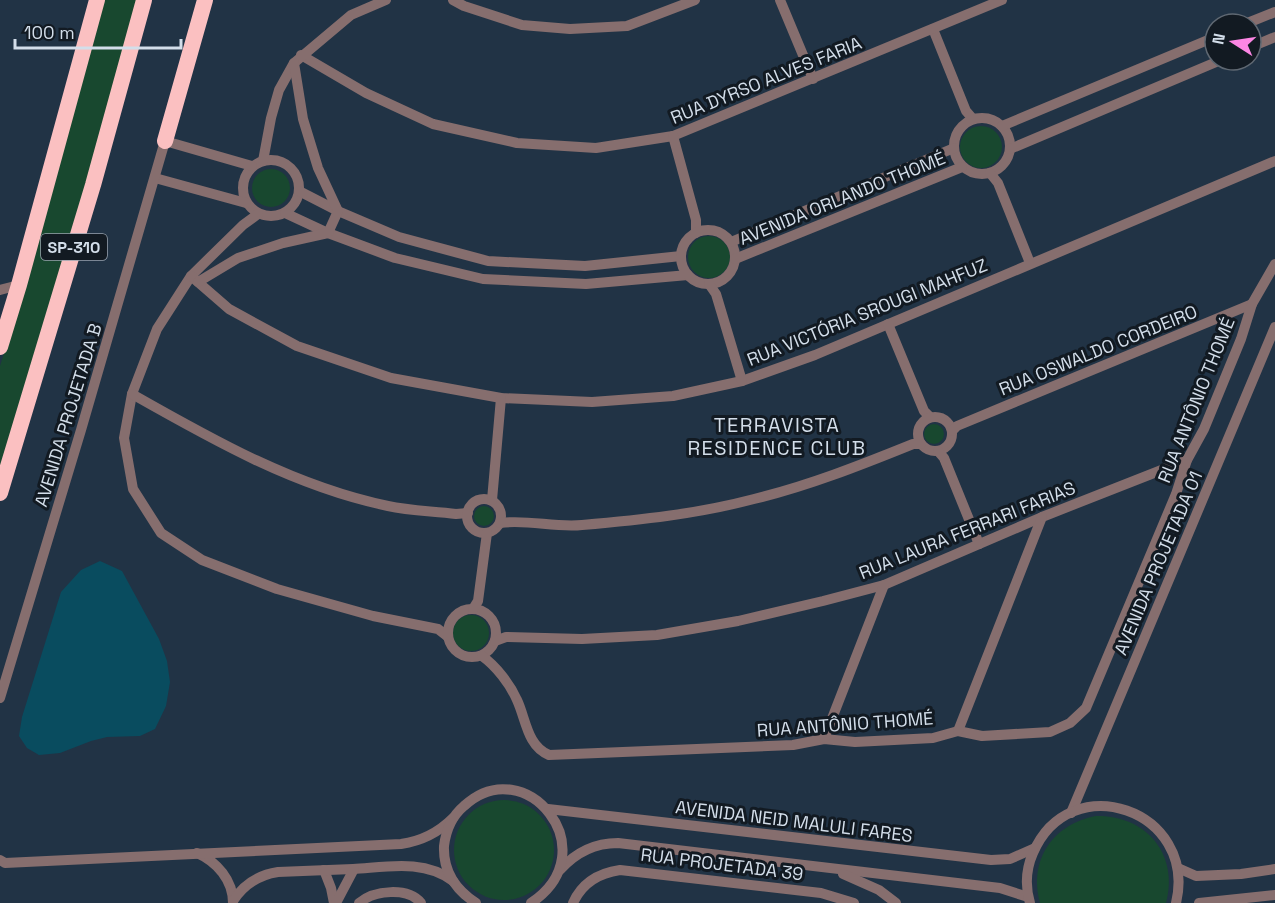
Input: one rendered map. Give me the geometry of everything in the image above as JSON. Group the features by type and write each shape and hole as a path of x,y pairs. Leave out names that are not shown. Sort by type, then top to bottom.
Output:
{"highway":[{"name":"SP-310","path":"0,347 97,0"},
{"name":"SP-310","path":"0,494 93,185 144,0"},
{"path":"165,141 205,0"}],"street":[{"path":"251,209 243,194 242,184 246,174 262,162 279,90 297,59 351,15 387,0"},
{"path":"453,0 464,6 522,25 570,29 627,26 695,0"},
{"path":"780,0 813,79"},
{"name":"RUA DYRSO ALVES FARIA","path":"297,59 433,124 517,143 596,148 673,136 1002,0"},
{"path":"933,29 968,118"},
{"path":"1002,126 1203,42"},
{"path":"297,59 303,118 315,158 338,211 328,234"},
{"path":"1010,149 1203,68"},
{"path":"968,118 989,119 1002,126 1007,133 1010,149 1004,164 994,172 975,174 962,167 956,158 954,148 956,134 968,118"},
{"path":"673,136 700,232"},
{"path":"155,178 251,209 267,217 285,213 292,207 299,191 298,182 289,166 165,141"},
{"name":"AVENIDA PROJETADA B","path":"0,698 165,141"},
{"name":"AVENIDA ORLANDO THOMÉ","path":"731,242 954,148"},
{"name":"RUA VICTÓRIA SROUGI MAHFUZ","path":"194,279 229,309 297,346 391,378 501,398 592,402 673,396 742,381 815,355 1275,161"},
{"name":"AVENIDA ORLANDO THOMÉ","path":"735,259 962,167"},
{"path":"994,172 1029,263"},
{"path":"299,191 338,211 399,237 488,261 585,266 681,256"},
{"path":"251,209 243,225 194,279 157,329 132,394 124,438 133,489 161,533 202,560 277,589 373,616 444,631"},
{"path":"285,213 328,234 395,258 483,279 586,284 688,275"},
{"path":"700,232 719,232 731,242 734,250 735,259 730,273 714,287 694,280 683,267 681,256 686,243 700,232"},
{"path":"194,279 238,258 283,243 328,234"},
{"name":"RUA ANTÔNIO THOMÉ","path":"494,643 492,663 516,698 533,744 549,755 793,745 824,739 855,742 933,738 958,731 982,736 1050,732 1070,723 1086,708 1176,494 1187,460 1208,419 1241,339 1252,304 1275,264"},
{"path":"0,290 19,285"},
{"path":"714,287 742,381"},
{"name":"RUA OSWALDO CORDEIRO","path":"952,427 1252,304"},
{"path":"888,324 926,416"},
{"name":"AVENIDA PROJETADA 01","path":"1071,813 1275,327"},
{"path":"132,394 212,439 300,480 388,506 464,515"},
{"path":"488,500 501,398"},
{"path":"926,416 941,418 952,427 951,441 942,453"},
{"path":"917,442 918,429 926,416"},
{"path":"917,442 929,450 942,453"},
{"path":"501,520 576,526 686,513 765,496 842,472 917,442"},
{"path":"942,453 979,544"},
{"name":"RUA LAURA FERRARI FARIAS","path":"494,643 657,635 738,621 884,585 1042,517 1187,460"},
{"path":"464,515 474,503 488,500 497,504 501,520 497,528 484,537 477,606"},
{"path":"464,515 472,528 484,537"},
{"path":"958,731 1042,517"},
{"path":"824,739 884,585"},
{"path":"444,631 454,615 477,606"},
{"path":"444,631 456,653 469,658 494,643 489,616 477,606"},
{"path":"2,865 413,842 435,834 477,796 498,790 520,792 548,809 562,838 563,860 560,870"},
{"path":"531,903 549,889 567,862 586,849 607,843 1000,888 1029,900 1028,872 1035,848 1050,827 1083,808 1107,806 1120,807 1138,814 1162,834 1169,844 1178,868 1176,903"},
{"name":"AVENIDA NEID MALULI FARES","path":"548,809 991,860 1010,859 1035,848"},
{"path":"453,818 445,838 445,860 459,890 476,903"},
{"path":"195,853 204,856 219,867 229,883 233,902"},
{"path":"233,902 245,886 260,876 278,872 392,866 418,867 437,871 453,881"},
{"path":"820,867 850,876 879,890 896,903"},
{"path":"1178,868 1196,876 1241,874 1275,869"},
{"path":"335,903 354,869"},
{"path":"324,870 335,903"},
{"name":"RUA PROJETADA 39","path":"573,903 587,883 602,874 629,870 821,893 854,903"},
{"path":"361,902 378,893 407,894 422,903"},
{"path":"1199,903 1275,895"}],"green space":[{"path":"102,0 137,0 99,139 0,477 0,366 24,288"},
{"path":"981,126 996,132 1002,147 996,162 981,168 966,162 960,147 966,132"},
{"path":"271,169 278,170 284,175 289,181 289,195 284,201 278,206 271,207 264,206 258,201 253,195 252,188 253,181 258,175 264,170"},
{"path":"709,236 724,242 730,257 724,272 709,278 694,272 688,257 694,242"},
{"path":"930,424 938,424 944,430 944,438 938,444 930,444 924,438 924,430"},
{"path":"480,506 488,506 494,512 494,520 488,526 480,526 474,520 474,512"},
{"path":"471,615 484,620 489,633 484,646 471,651 458,646 453,633 458,620"},
{"path":"494,800 514,800 540,814 551,831 554,850 551,869 540,886 514,900 494,900 476,892 462,878 454,860 454,840 462,822 476,808"},
{"path":"1096,816 1114,817 1130,822 1144,830 1155,841 1168,869 1169,885 1166,903 1040,903 1037,887 1038,872 1047,846 1067,827"}],"water":[{"path":"100,561 122,571 159,639 167,661 170,682 166,706 155,729 140,736 107,737 60,753 39,755 27,748 19,736 22,717 61,592 81,570"}],"district":[{"name":"TERRAVISTA RESIDENCE CLUB","path":"777,436"}]}
